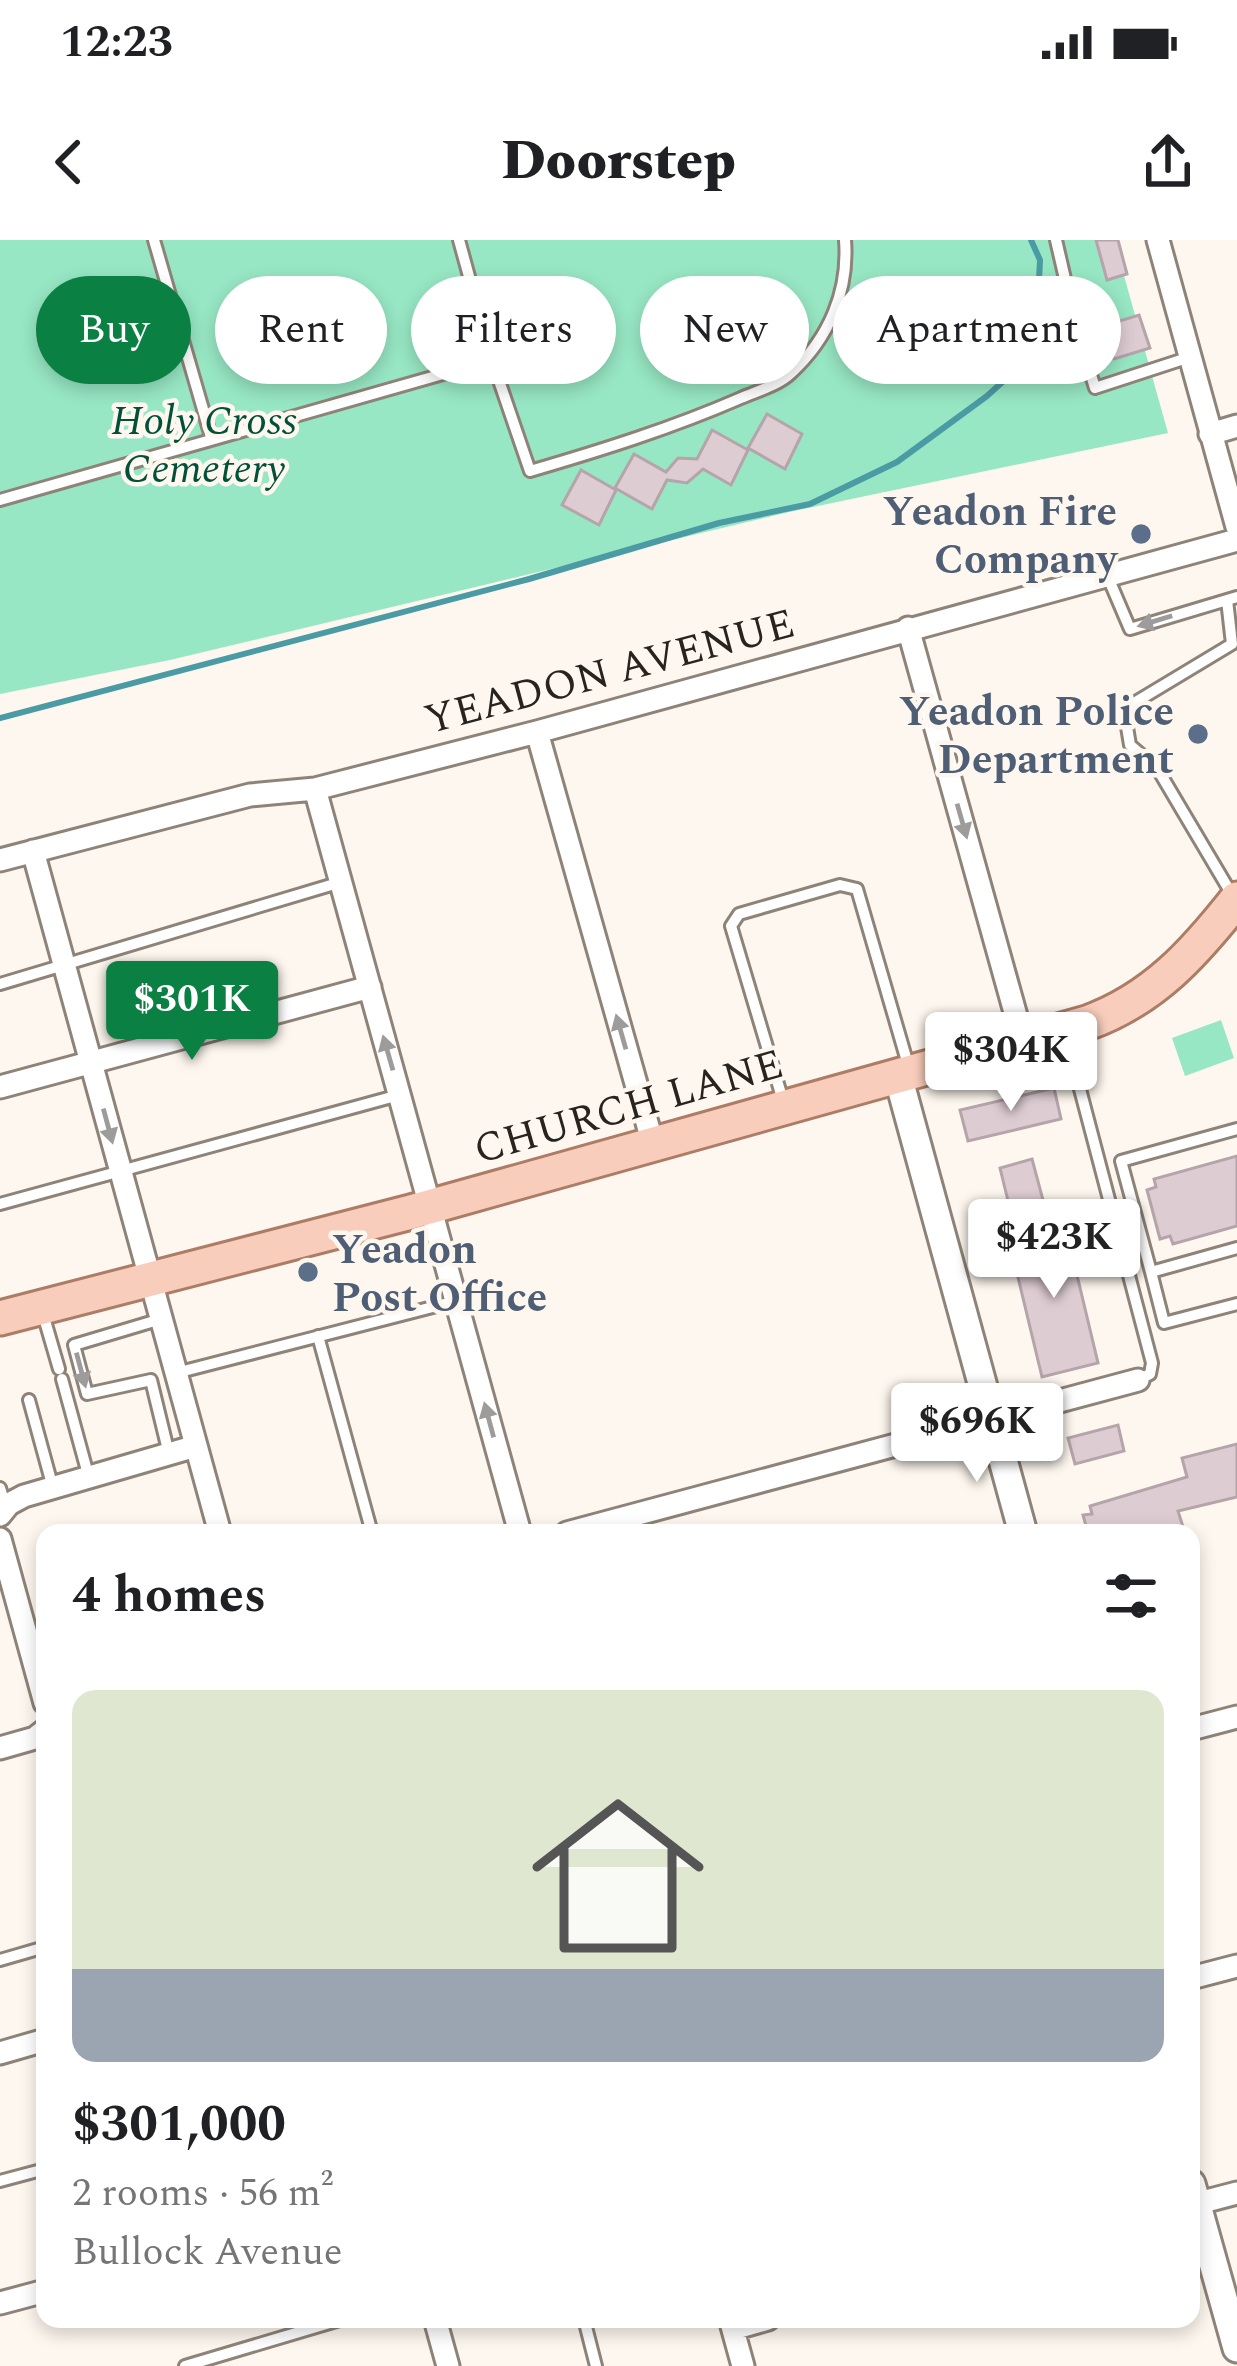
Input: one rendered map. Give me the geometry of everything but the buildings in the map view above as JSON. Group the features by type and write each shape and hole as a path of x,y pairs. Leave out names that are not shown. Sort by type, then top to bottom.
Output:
{"main road":[{"name":"CHURCH LANE","path":"0,1318 430,1207 1104,1017 1150,991 1190,956 1236,900"}],"street":[{"path":"1158,240 1236,519"},
{"path":"1210,434 1237,426"},
{"name":"YEADON AVENUE","path":"0,860 250,795 315,789 537,732 1237,540"},
{"path":"908,628 1023,1041"},
{"path":"537,732 653,1144"},
{"path":"315,789 518,1524"},
{"path":"33,851 218,1524"},
{"path":"0,1087 370,987"},
{"path":"904,1074 1021,1524"},
{"path":"601,1524 1138,1380"},
{"path":"2,1503 196,1446"},
{"path":"0,1539 36,1670"},
{"path":"1200,1727 1237,1717"},
{"path":"0,1748 36,1737"},
{"path":"1200,1976 1237,1966"},
{"path":"0,2053 36,2043"},
{"path":"1200,2196 1237,2193"},
{"path":"1200,2221 1237,2348"},
{"path":"0,2303 36,2293"},
{"path":"437,2328 448,2366"},
{"path":"732,2328 743,2366"}],"lane":[{"path":"154,240 211,437"},
{"path":"459,240 469,276"},
{"path":"500,384 530,471 677,426 788,377 814,346 842,294 845,240"},
{"path":"1056,240 1095,388 1190,357"},
{"path":"0,500 411,382"},
{"path":"1107,575 1130,629 1232,599 1234,643 1124,709 1130,745 1157,768 1236,900"},
{"path":"0,984 341,882"},
{"path":"784,1108 731,926 739,914 840,885 857,889 904,1074"},
{"path":"1065,1029 1152,1363 1150,1374 1138,1380"},
{"path":"0,1204 399,1095"},
{"path":"1237,1129 1121,1161 1164,1323 1237,1304"},
{"path":"1151,1272 1237,1248"},
{"path":"176,1373 456,1301"},
{"path":"41,1307 89,1478"},
{"path":"161,1319 74,1345 87,1394 151,1380 169,1454"},
{"path":"318,1336 369,1524"},
{"path":"29,1400 53,1488"},
{"path":"0,1960 36,1950"},
{"path":"0,2181 36,2171"},
{"path":"185,2366 313,2328"},
{"path":"586,2328 596,2366"}],"green space":[{"name":"Holy Cross Cemetery","path":"0,240 1114,240 1168,433 789,512 170,660 0,694"},
{"path":"1221,1020 1234,1058 1185,1076 1172,1038"}],"waterway":[{"path":"0,718 529,579 719,523 810,504 897,462 1019,367 1038,301 1040,260 1031,240"}],"place":[{"name":"Yeadon Fire Company","path":"1141,534"},
{"name":"Yeadon Police Department","path":"1198,734"},
{"name":"Yeadon Post Office","path":"308,1272"}]}
